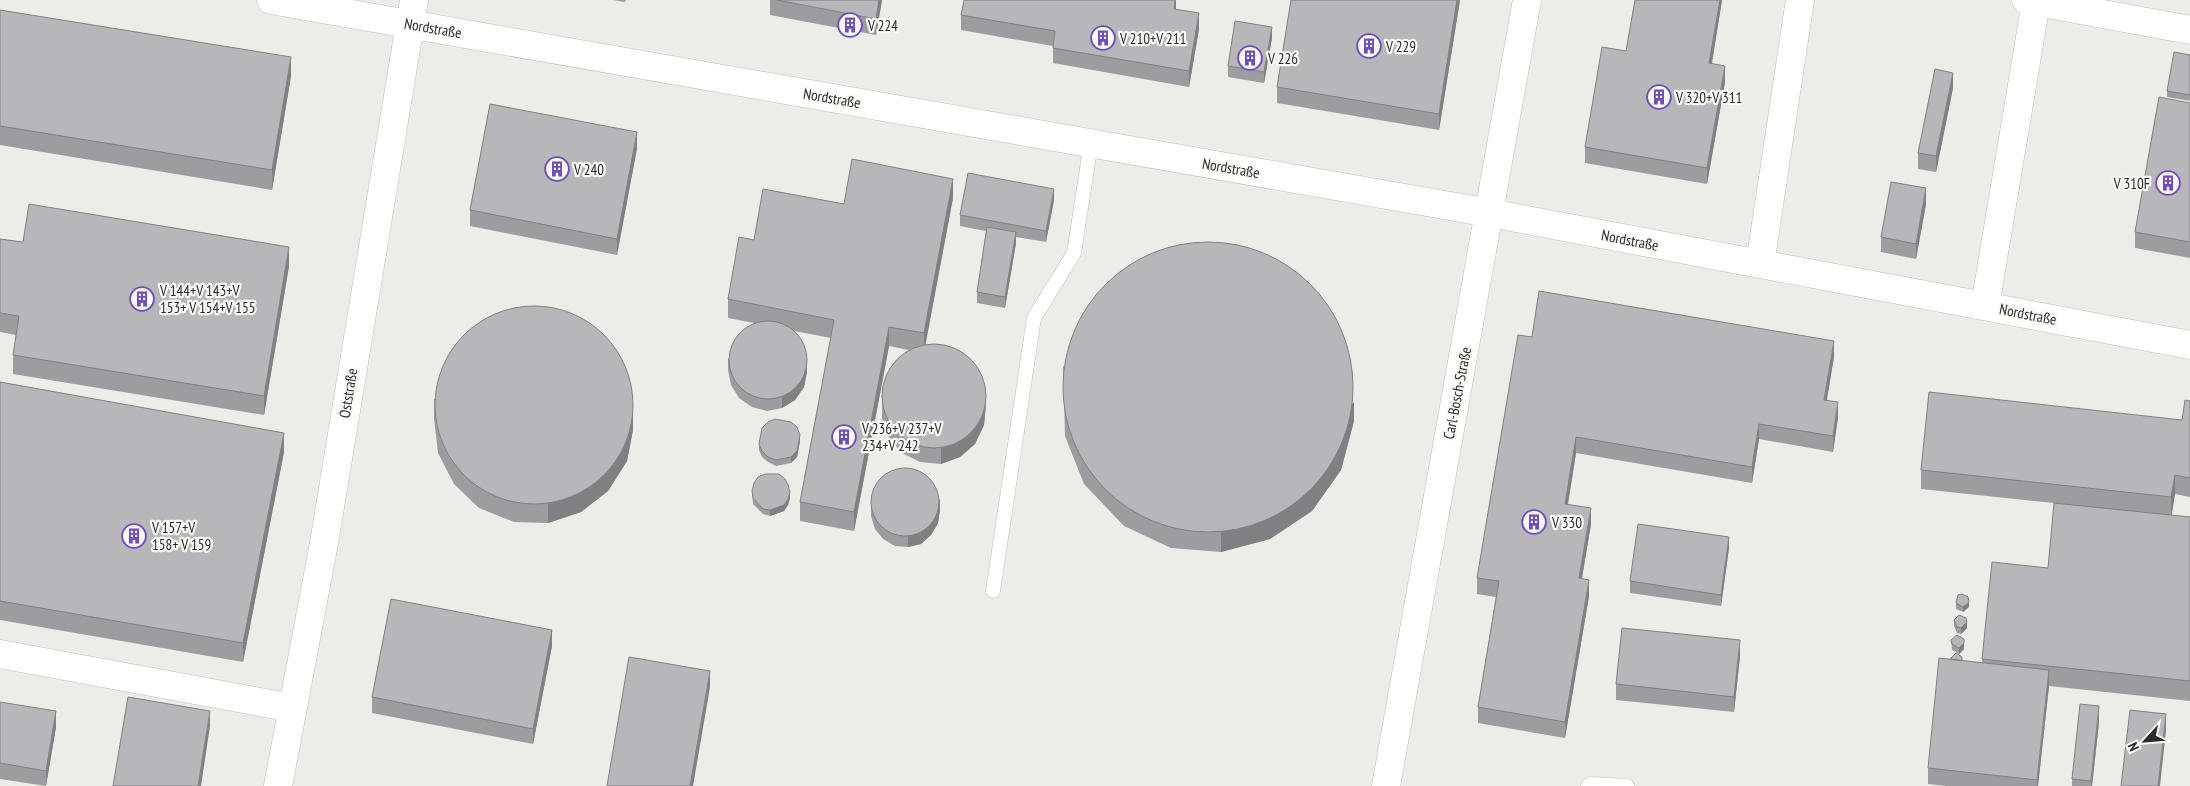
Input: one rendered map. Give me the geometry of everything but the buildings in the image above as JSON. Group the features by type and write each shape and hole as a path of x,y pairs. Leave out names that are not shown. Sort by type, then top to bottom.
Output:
{"street":[{"name":"Nordstraße","path":"271,0 412,12 1091,143 1490,214 2190,345"},
{"name":"Carl-Bosch-Straße","path":"1386,786 1527,0"},
{"path":"1760,264 1800,0"},
{"path":"1985,306 2031,1 2190,30"},
{"name":"Oststraße","path":"278,786 324,544 412,12"},
{"path":"0,654 292,708"}],"lane":[{"path":"993,591 1034,318 1074,254 1091,143"},
{"path":"1588,786 1591,784 1627,786"}],"place":[{"name":"V 224","path":"850,25"},
{"name":"V 210+V 211","path":"1103,38"},
{"name":"V 229","path":"1369,46"},
{"name":"V 226","path":"1250,58"},
{"name":"V 320+V 311","path":"1659,97"},
{"name":"V 240","path":"557,169"},
{"name":"V 310F","path":"2168,183"},
{"name":"V 144+V 143+V 153+ V 154+V 155","path":"142,299"},
{"name":"V 236+V 237+V 234+V 242","path":"844,437"},
{"name":"V 330","path":"1534,522"},
{"name":"V 157+V 158+ V 159","path":"134,536"}]}
